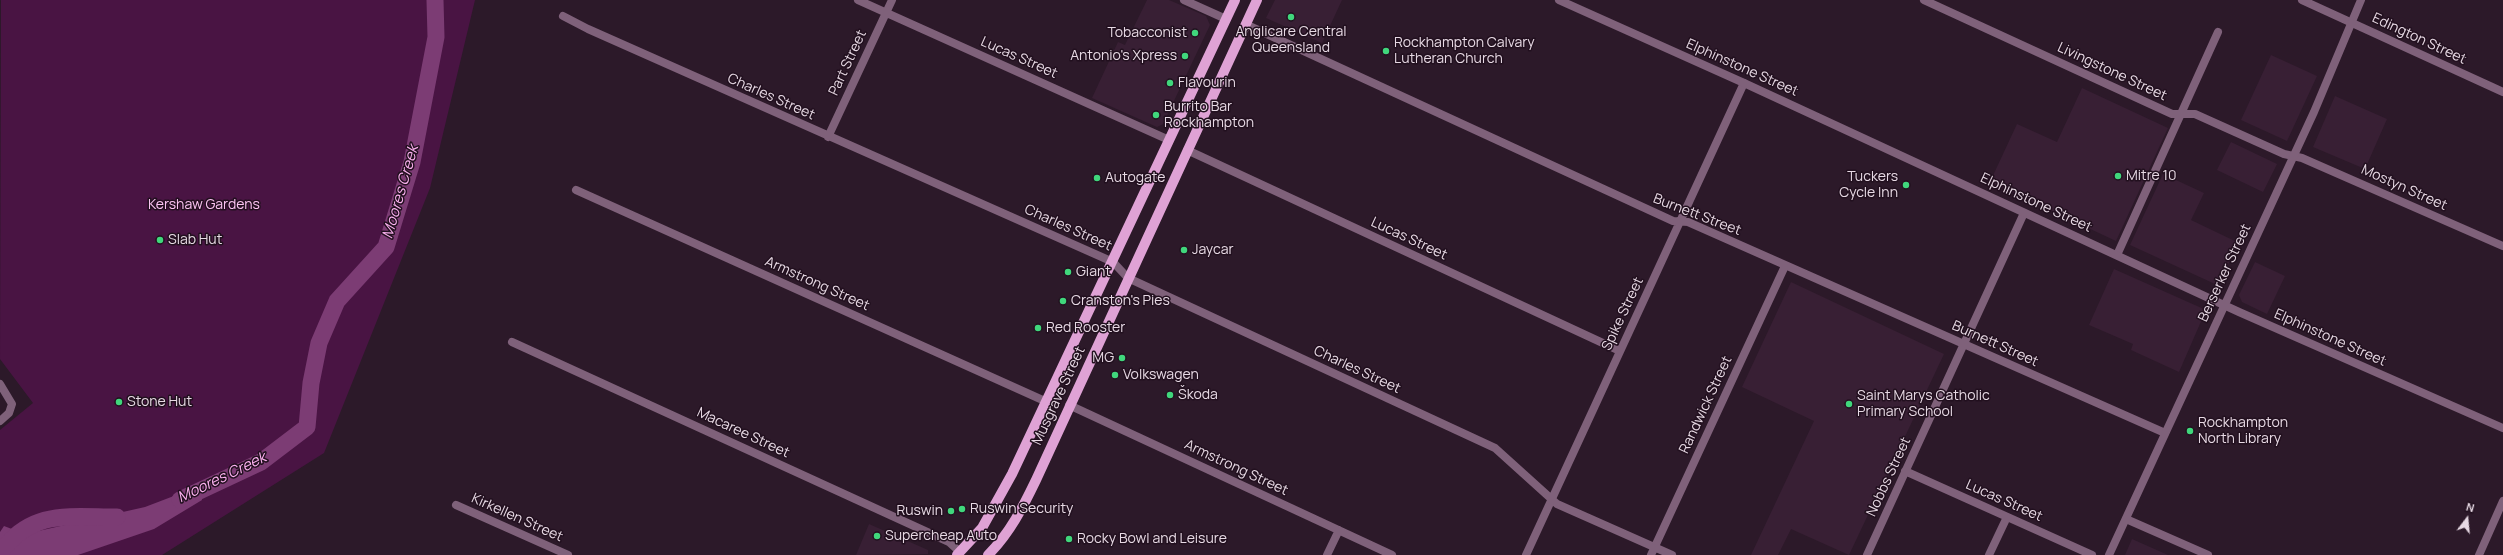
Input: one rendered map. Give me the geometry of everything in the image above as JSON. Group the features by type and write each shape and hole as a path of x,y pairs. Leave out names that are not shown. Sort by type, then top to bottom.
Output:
{"main road":[{"name":"Musgrave Street","path":"958,554 982,528 1012,474 1235,0"},
{"name":"Musgrave Street","path":"988,555 1003,540 1020,513 1257,0"}],"street":[{"name":"Lucas Street","path":"858,0 1169,140"},
{"name":"Part Street","path":"828,137 892,0"},
{"path":"1184,0 1226,19"},
{"name":"Elphinstone Street","path":"1559,0 1744,83 2225,305 2503,428"},
{"name":"Livingstone Street","path":"1924,0 2172,114 2195,114 2272,149 2293,156"},
{"name":"Edington Street","path":"2302,0 2503,92"},
{"name":"Berserker Street","path":"2109,555 2293,156 2361,0"},
{"name":"Charles Street","path":"563,16 595,32 828,137 1112,262 1128,278 1495,448 1557,504 1672,555"},
{"name":"Burnett Street","path":"1245,24 1673,221 1688,222 2165,433"},
{"path":"2117,255 2218,32"},
{"name":"Spike Street","path":"1526,555 1744,83"},
{"name":"Lucas Street","path":"1187,150 1620,351"},
{"name":"Mostyn Street","path":"2293,156 2302,158 2503,246"},
{"name":"Armstrong Street","path":"576,190 1047,402"},
{"name":"Nobbs Street","path":"1867,555 2024,213"},
{"name":"Randwick Street","path":"1651,555 1785,266"},
{"name":"Macaree Street","path":"512,342 949,542 958,554"},
{"path":"0,384 12,404 9,413 0,421"},
{"name":"Armstrong Street","path":"1069,405 1392,555"},
{"name":"Lucas Street","path":"1905,472 2092,555"},
{"path":"2479,555 2503,501"},
{"name":"Kirkellen Street","path":"456,505 568,555"},
{"path":"1989,555 2007,517"},
{"path":"2126,519 2208,555"},
{"path":"1327,555 1339,530"}],"shaded area":[{"path":"1147,0 1169,0 1206,16 1210,25 1163,124 1157,127 1092,98 1118,42 1125,45"},
{"path":"1275,0 1342,0 1322,43 1266,18"},
{"path":"2271,55 2317,76 2287,141 2241,120"},
{"path":"2082,88 2168,128 2116,241 1990,182 2017,124 2057,142"},
{"path":"2335,96 2387,119 2365,169 2313,147"},
{"path":"2231,142 2277,164 2263,192 2217,170"},
{"path":"2163,174 2204,193 2191,220 2239,243 2219,282 2215,284 2130,245"},
{"path":"2255,262 2285,276 2267,314 2242,302 2239,295"},
{"path":"2114,269 2206,310 2179,372 2131,350 2133,344 2089,325"},
{"name":"Saint Marys Catholic Primary School","path":"1791,282 1944,354 1849,555 1791,529 1778,555 1751,555 1814,421 1742,387"},
{"path":"200,486 202,500 154,529 78,555 0,555 0,532 4,526 25,534 145,507"},
{"name":"Supercheap Auto","path":"869,524 928,550 928,554 856,555"},
{"path":"2132,539 2168,555 2125,555"}],"green space":[{"name":"Kershaw Gardens","path":"1,0 475,0 430,188 324,453 162,555 0,555 0,430 33,403 0,359"}],"waterway":[{"name":"Moores Creek","path":"180,500 261,462 307,427 311,383 319,343 337,301 386,247 412,162 436,37 435,0"},
{"name":"Moores Creek","path":"0,553 12,539 25,529 38,522 52,518 67,517 117,517"}],"place":[{"name":"Anglicare Central Queensland","path":"1291,17"},
{"name":"Tobacconist","path":"1195,33"},
{"name":"Rockhampton Calvary Lutheran Church","path":"1386,51"},
{"name":"Antonio's Xpress","path":"1185,56"},
{"name":"Flavourin","path":"1170,83"},
{"name":"Burrito Bar Rockhampton","path":"1156,115"},
{"name":"Mitre 10","path":"2118,176"},
{"name":"Autogate","path":"1097,178"},
{"name":"Tuckers Cycle Inn","path":"1906,185"},
{"name":"Slab Hut","path":"160,240"},
{"name":"Jaycar","path":"1184,250"},
{"name":"Giant","path":"1068,272"},
{"name":"Cranston's Pies","path":"1063,301"},
{"name":"Red Rooster","path":"1038,328"},
{"name":"MG","path":"1122,358"},
{"name":"Volkswagen","path":"1115,375"},
{"name":"Škoda","path":"1170,395"},
{"name":"Stone Hut","path":"119,402"},
{"name":"Saint Marys Catholic Primary School","path":"1849,404"},
{"name":"Rockhampton North Library","path":"2190,431"},
{"name":"Ruswin Security","path":"962,509"},
{"name":"Ruswin","path":"951,511"},
{"name":"Supercheap Auto","path":"877,536"},
{"name":"Rocky Bowl and Leisure","path":"1069,539"}]}
